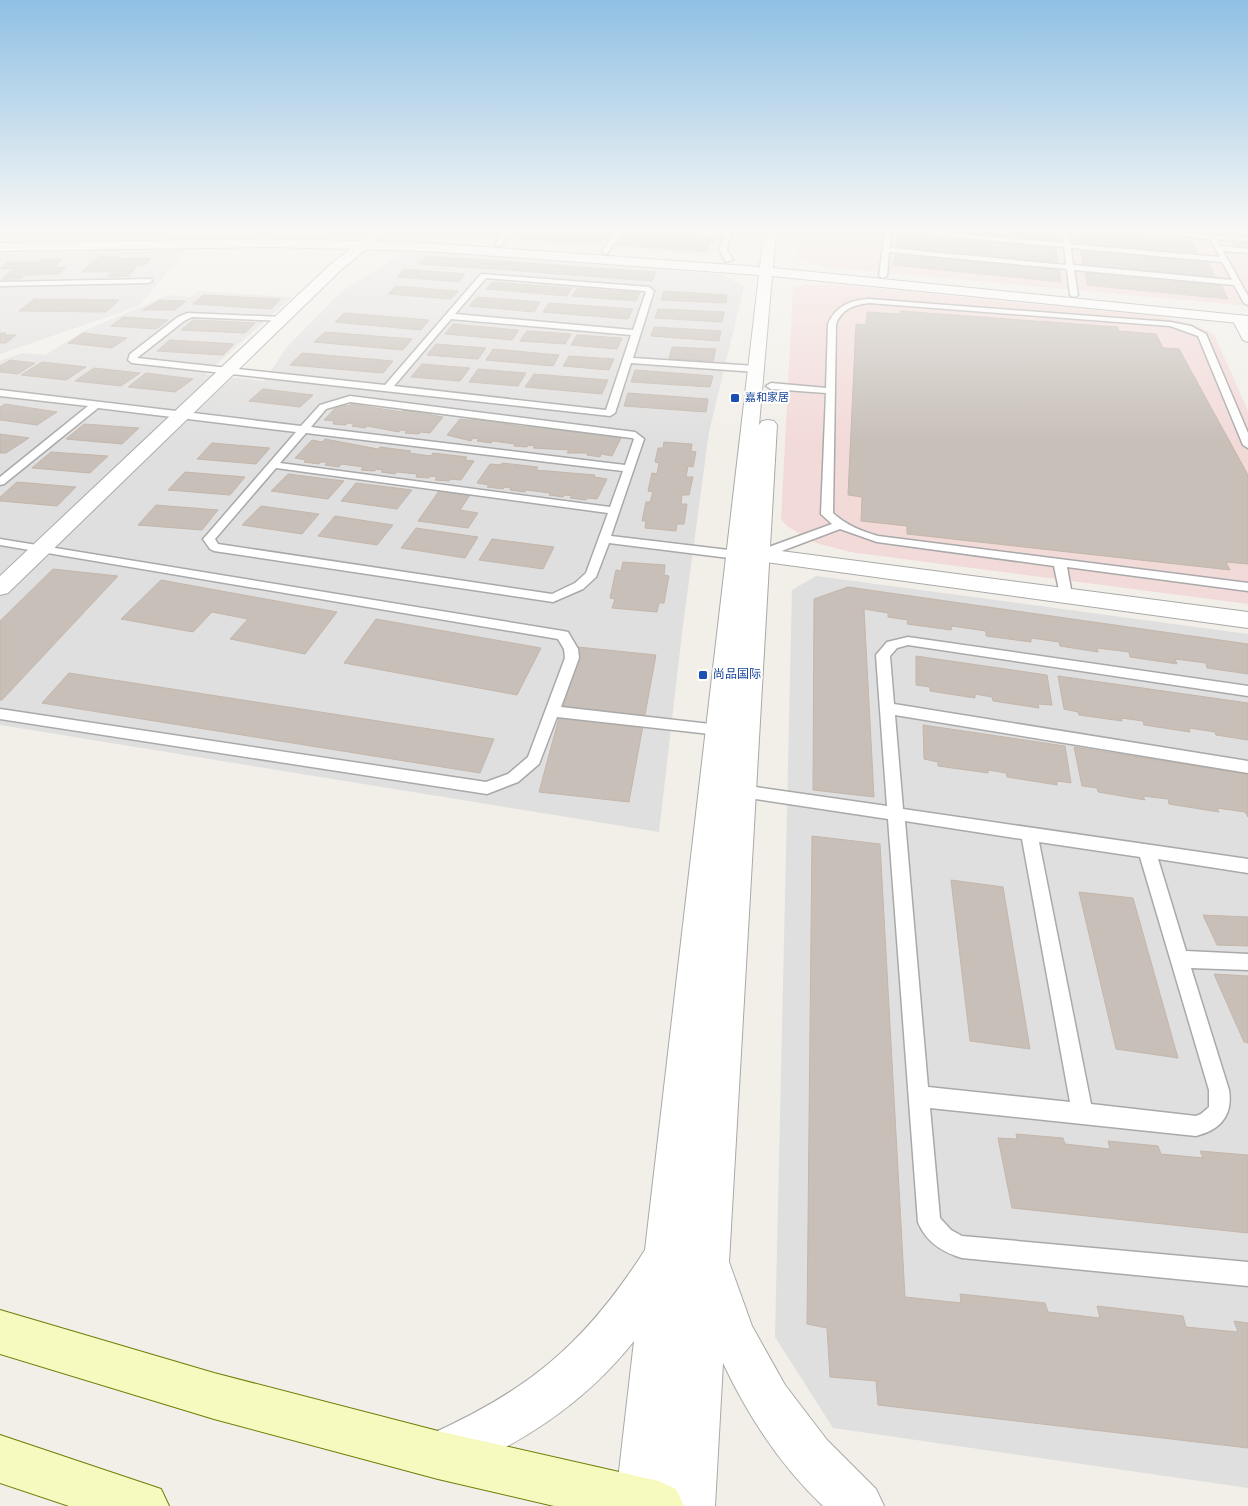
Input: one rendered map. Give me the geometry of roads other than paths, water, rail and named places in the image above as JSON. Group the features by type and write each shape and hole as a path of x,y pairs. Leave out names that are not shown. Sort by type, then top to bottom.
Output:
{"main road":[{"path":"0,1332 214,1396 438,1455 646,1505"},
{"path":"0,1459 144,1506"}],"street":[{"path":"0,588 300,302"},
{"path":"646,1505 687,1257 742,791 748,555 770,302"},
{"path":"1072,302 1207,316 1246,309"},
{"path":"1163,302 1246,309"},
{"path":"1246,309 1248,337"},
{"path":"748,555 1248,620"},
{"path":"690,1506 687,1257 719,730 748,555"},
{"path":"438,1455 478,1439 517,1417 553,1392 579,1370 616,1331 643,1295 687,1257"},
{"path":"687,1257 719,1299 732,1334 758,1386 786,1429 819,1469 859,1506"}],"lane":[{"path":"387,388 461,302"},
{"path":"282,319 191,315 181,319 133,356 132,360 610,413 647,302"},
{"path":"859,302 848,305 834,316 832,324 827,514 841,525 854,532 877,539 1248,587"},
{"path":"898,302 1170,324 1194,330 1202,334 1244,427 1248,445"},
{"path":"994,302 996,310"},
{"path":"449,316 637,333"},
{"path":"1194,330 1206,322 1207,316"},
{"path":"628,360 764,377 830,391"},
{"path":"0,393 630,470"},
{"path":"350,398 632,433 639,439 630,470 592,574 570,592 553,598 214,547 209,539 273,465 324,407 350,398"},
{"path":"0,482 96,405"},
{"path":"273,465 614,512"},
{"path":"604,539 748,555 841,525"},
{"path":"0,542 563,634 571,649 572,658 534,760 513,778 486,788 0,714"},
{"path":"1060,563 1066,596"},
{"path":"1248,691 908,641 892,645 883,655 928,1222 940,1237 950,1244 962,1247 1248,1274"},
{"path":"886,708 1248,767"},
{"path":"552,711 719,730"},
{"path":"742,791 1248,866"},
{"path":"1029,834 1083,1114"},
{"path":"918,1096 1196,1126 1206,1124 1214,1119 1219,1111 1221,1101 1219,1090 1147,851"},
{"path":"1179,958 1248,962"}],"place":[{"name":"嘉和家居","path":"735,398"},
{"name":"尚品国际","path":"703,675"}]}
